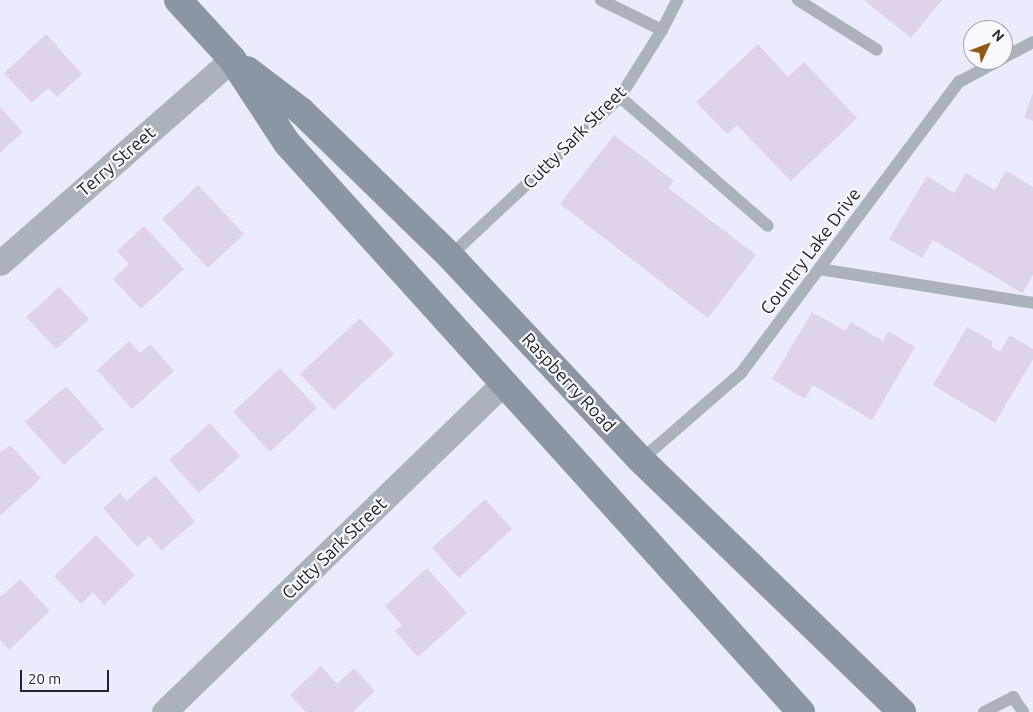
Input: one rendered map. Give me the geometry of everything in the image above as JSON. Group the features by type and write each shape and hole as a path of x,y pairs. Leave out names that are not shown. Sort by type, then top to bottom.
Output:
{"main road":[{"name":"Raspberry Road","path":"178,0 232,58 301,111 450,256 642,460 902,712"},
{"name":"Raspberry Road","path":"232,58 287,143 502,384 801,712"}],"street":[{"name":"Terry Street","path":"0,264 232,58"},
{"name":"Cutty Sark Street","path":"164,712 502,384"}],"lane":[{"path":"601,0 662,30"},
{"name":"Cutty Sark Street","path":"450,256 620,97 662,30 677,0"},
{"path":"798,0 877,50"},
{"name":"Country Lake Drive","path":"1013,53 1033,42"},
{"name":"Country Lake Drive","path":"642,460 741,373 959,82 981,70"},
{"path":"620,97 768,226"},
{"path":"819,269 1033,303"},
{"path":"984,712 1013,697 1023,712"}],"building":[{"path":"864,0 942,0 911,38"},
{"path":"46,34 82,74 57,97 48,88 32,103 4,73"},
{"path":"758,44 788,77 804,62 857,118 791,181 737,125 727,134 696,102"},
{"path":"1033,93 1033,121 1024,118"},
{"path":"0,107 23,132 0,153"},
{"path":"614,135 674,181 668,188 756,255 708,318 560,204"},
{"path":"1006,171 1033,187 1033,275 1022,293 933,240 922,258 889,239 927,176 954,193 966,173 995,190"},
{"path":"198,185 244,234 208,268 162,219"},
{"path":"144,226 184,269 141,309 113,279 129,264 117,251"},
{"path":"59,287 89,319 56,349 26,317"},
{"path":"812,312 845,331 851,322 883,341 888,331 915,347 872,420 813,385 805,399 772,379"},
{"path":"360,318 394,354 334,410 300,374"},
{"path":"967,327 993,342 991,346 1000,352 1010,335 1033,349 1033,359 995,423 933,385"},
{"path":"129,341 140,353 150,344 174,371 132,409 97,370"},
{"path":"280,368 317,408 270,452 233,412"},
{"path":"66,386 104,429 64,465 25,422"},
{"path":"210,423 240,456 199,493 169,460"},
{"path":"10,445 41,478 0,516 0,453"},
{"path":"155,475 195,521 162,551 149,536 137,547 103,508 120,493 127,501"},
{"path":"485,499 512,529 459,578 432,548"},
{"path":"96,535 135,575 104,605 93,592 81,604 54,576"},
{"path":"427,568 467,613 418,657 395,631 402,625 385,606"},
{"path":"20,579 50,611 9,650 0,640 0,597"},
{"path":"321,666 337,684 354,668 375,691 353,712 306,712 290,695"}]}
